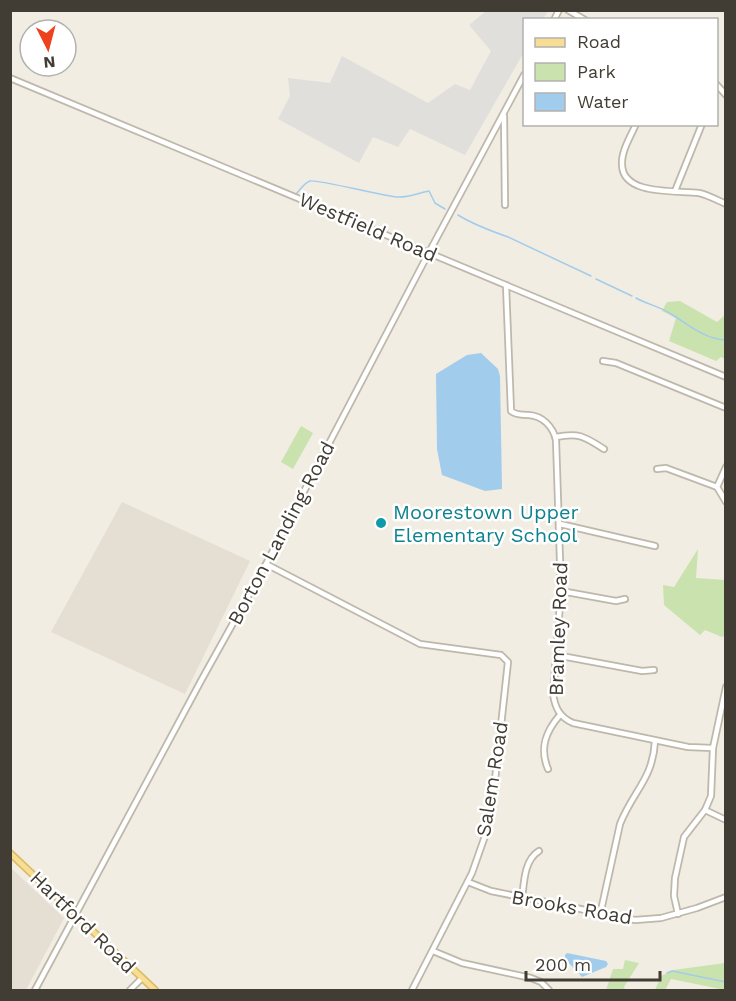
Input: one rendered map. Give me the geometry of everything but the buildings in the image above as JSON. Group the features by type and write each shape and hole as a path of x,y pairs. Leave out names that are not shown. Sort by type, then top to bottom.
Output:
{"main road":[{"name":"Hartford Road","path":"10,853 155,990"}],"street":[{"path":"568,10 582,18"},
{"name":"Westfield Road","path":"10,78 726,378"},
{"name":"Borton Landing Road","path":"35,990 266,564 429,252 523,79"},
{"path":"504,114 505,205"},
{"path":"635,126 622,165 625,176 632,183 640,187 702,194 726,204"},
{"path":"675,191 701,126"},
{"path":"506,285 510,409 513,414 540,418 550,426 556,437 581,435 604,448"},
{"path":"603,361 616,363 726,408"},
{"name":"Bramley Road","path":"556,437 561,591 554,705 560,715 573,723 688,747 713,748"},
{"path":"717,487 726,467"},
{"path":"657,469 666,468 717,487 726,502"},
{"path":"560,524 656,546"},
{"name":"Salem Road","path":"266,564 420,644 501,655 506,659 507,676 492,805 481,849 468,882 412,990"},
{"path":"561,591 616,601 625,599"},
{"path":"556,655 642,671 654,670"},
{"path":"678,914 674,896 675,878 684,837 705,810 712,789 713,748 726,687"},
{"path":"548,769 544,759 545,736 560,715"},
{"path":"600,915 620,824 650,772 656,741"},
{"path":"705,810 726,820"},
{"path":"522,899 527,867 532,855 539,851"},
{"name":"Brooks Road","path":"468,882 490,891 522,899 635,920 678,914 726,897"},
{"path":"433,951 462,963 531,978 541,982 549,990"},
{"path":"130,990 142,978"}],"shaded area":[{"path":"486,11 548,11 544,18 523,18 523,54 465,155 410,129 398,147 373,137 359,163 278,119 290,96 288,78 330,83 342,56 428,103 455,84 470,90 491,51 469,25"},
{"path":"122,502 250,561 185,694 51,632"},
{"path":"10,867 64,918 26,990 11,990"}],"green space":[{"path":"680,301 717,322 725,315 725,359 721,357 716,361 669,341 676,318 662,311 667,302"},
{"path":"301,426 313,433 293,469 281,462"},
{"path":"698,549 696,578 725,580 725,635 722,637 705,630 700,635 664,605 663,585 674,587"},
{"path":"625,960 639,963 624,987 625,990 606,990 613,969 623,969"},
{"path":"725,963 725,990 671,979 665,990 655,990 661,976 673,970"}],"water":[{"path":"481,353 498,369 500,376 502,489 485,491 442,475 437,449 436,374 467,355"},
{"path":"567,953 606,961 608,964 582,977 565,959"}],"waterway":[{"path":"296,194 310,181 397,197 429,191 435,203 445,209"},
{"path":"458,215 591,276"},
{"path":"596,279 632,296"},
{"path":"636,298 667,312 703,334 726,340"},
{"path":"667,973 672,971 726,982"}],"place":[{"name":"Moorestown Upper Elementary School","path":"381,523"}]}
